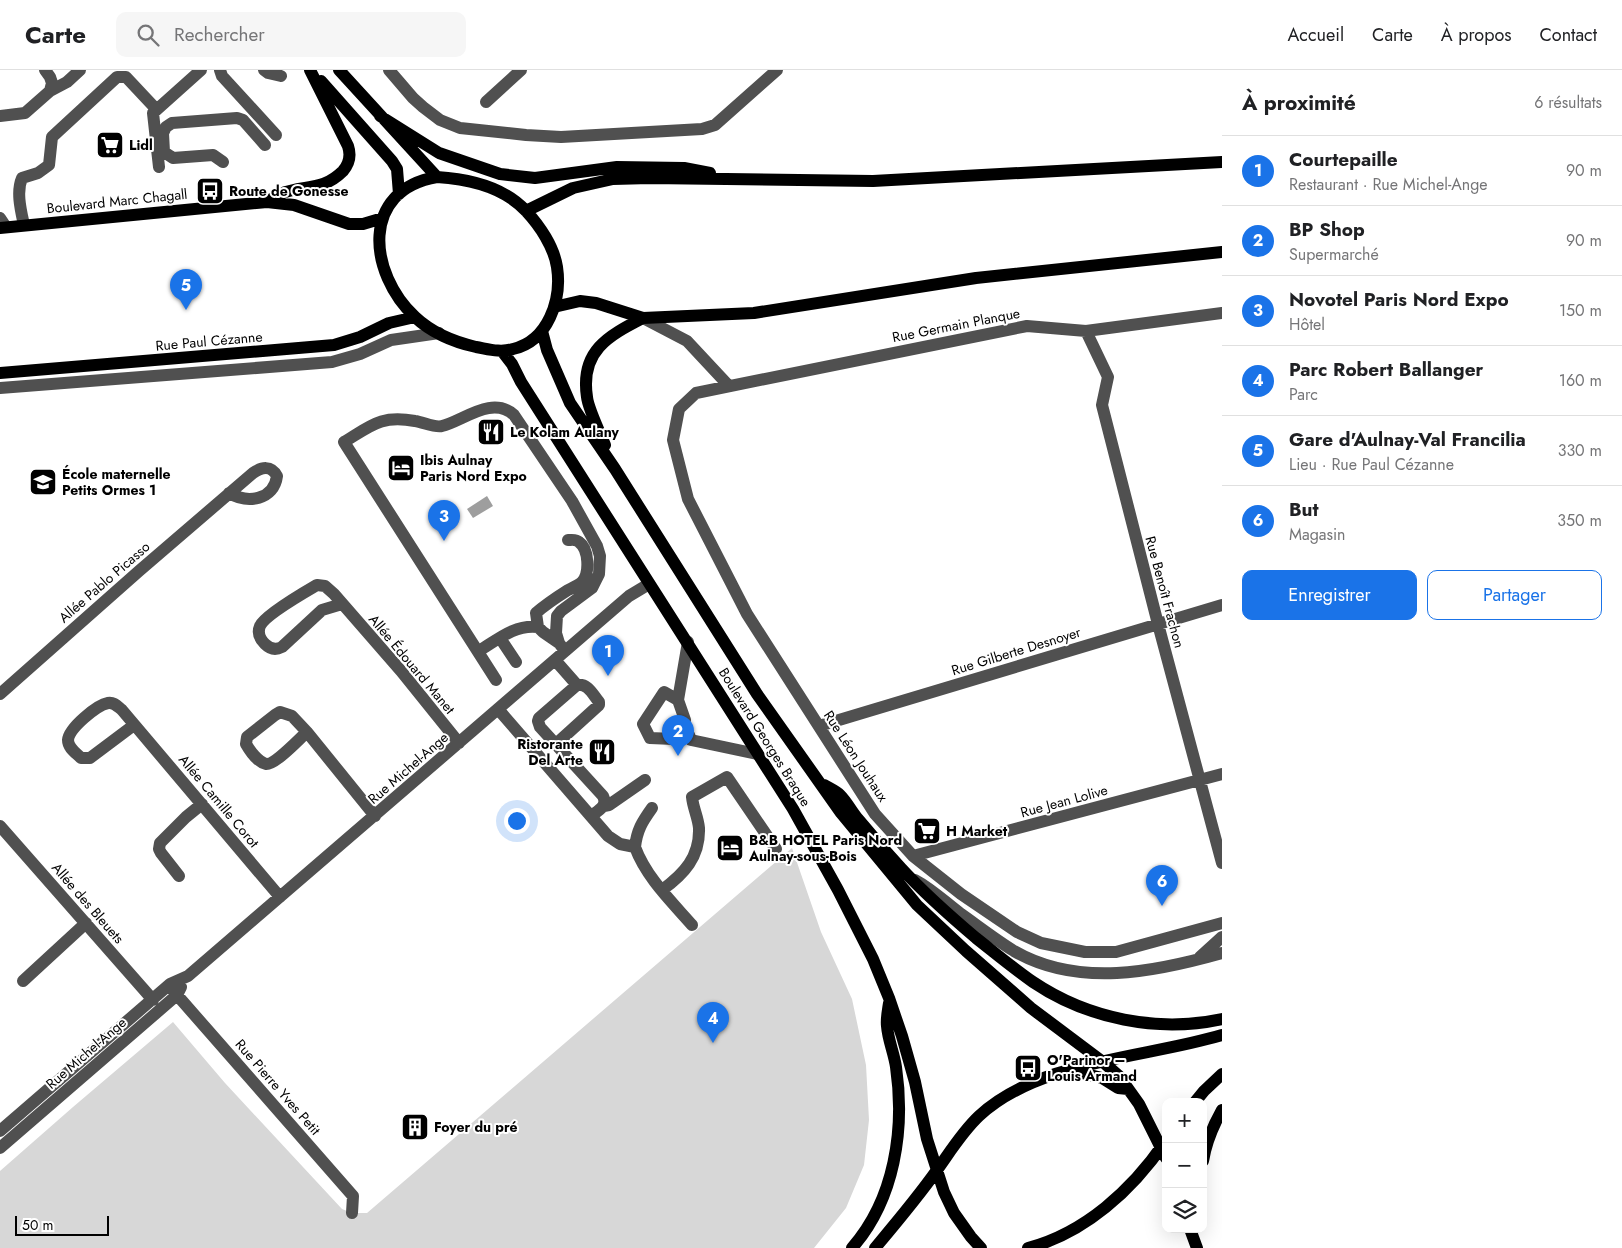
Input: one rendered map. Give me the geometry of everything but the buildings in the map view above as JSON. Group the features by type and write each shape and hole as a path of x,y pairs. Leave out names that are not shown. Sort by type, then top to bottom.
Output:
{"main road":[{"path":"311,70 397,168 398,194"},
{"path":"267,202 281,194 325,184 335,179 346,167 350,153 348,146 311,70"},
{"path":"339,70 437,176"},
{"path":"380,116 439,153 500,174 535,178 617,167 684,168 747,179"},
{"path":"526,211 572,188 613,179 873,181 1222,162"},
{"path":"437,176 471,181 498,191 526,211 549,242 557,267 557,290 554,307 542,331 530,342 514,349 502,351 466,345 439,333 415,316 401,301 387,277 379,252 379,231 382,218 398,194 407,187 424,179 437,176"},
{"name":"Boulevard Marc Chagall","path":"2,224 24,225 267,202 294,205 349,224 363,224 382,218"},
{"path":"554,307 580,301 596,303 643,318 754,313 976,278 1222,252"},
{"name":"Rue Paul Cézanne","path":"3,373 334,345 360,337 389,323 415,316"},
{"path":"615,469 586,398 587,373 595,352 607,338 643,318"},
{"name":"Boulevard Georges Braque","path":"542,331 546,350 570,403 615,469 757,694 818,781 870,850 917,904 966,951 1031,1008 1119,1076 1140,1104 1162,1145"},
{"name":"Boulevard Georges Braque","path":"502,351 793,809 838,890 873,959 889,998 912,1073 936,1171 944,1192 954,1213 981,1248"},
{"path":"818,781 840,795 877,842 908,876 955,920 1000,958 1061,998 1114,1018 1151,1024 1182,1024 1222,1019"},
{"path":"852,1248 873,1219 885,1192 898,1138 899,1100 896,1065 887,1026 889,998"},
{"path":"875,1248 936,1171 952,1147 979,1116 1009,1094 1036,1081 1070,1070 1194,1044 1222,1036"},
{"path":"1070,1070 1102,1078 1118,1088 1128,1089"},
{"path":"1198,1098 1222,1074"},
{"path":"1207,1144 1222,1110"},
{"path":"1028,1248 1046,1243 1078,1228 1112,1202 1162,1151"},
{"path":"1191,1233 1197,1248"}],"street":[{"path":"44,70 52,83 50,91"},
{"path":"0,116 25,113 50,91 67,82 80,70"},
{"path":"159,166 153,113 201,70"},
{"path":"220,70 222,76 276,135"},
{"path":"264,70 281,76"},
{"path":"389,70 413,98 440,120 460,128 561,137 702,129 715,125 777,70"},
{"path":"486,102 521,70"},
{"path":"24,225 20,206 19,184 22,178 38,173 48,165 52,137 117,77 126,77 156,109"},
{"path":"223,162 212,155 173,158 168,156 164,152 163,133 166,127 172,123 237,118 243,120 266,145"},
{"name":"Rue Germain Planque","path":"729,386 1028,326 1086,330 1222,313"},
{"path":"643,318 687,341 729,386"},
{"name":"Rue Benoît Frachon","path":"1086,330 1108,377 1102,405 1222,863"},
{"path":"3,373 1,392 332,362 360,354 391,340 439,333"},
{"name":"Rue Léon Jouhaux","path":"729,386 696,393 680,409 673,440 688,499 747,614 875,814 913,856 961,894 1017,932 1041,943 1076,951 1116,952 1222,923"},
{"path":"496,680 344,442 384,420 401,419 440,427 472,412 502,408 509,411 517,420 572,501 597,546 600,556 599,574 592,588 557,616 556,633 560,651 577,686"},
{"name":"Allée Pablo Picasso","path":"0,694 229,493"},
{"path":"560,651 538,627 536,613 549,602 582,582 588,566 585,550 581,543 576,540 568,540"},
{"name":"Rue Michel-Ange","path":"4,1130 174,989 459,744 560,651 629,596 649,584"},
{"name":"Allée Édouard Manet","path":"342,604 322,610 282,647 276,649 269,647 263,642 259,634 260,626 266,618 317,585 325,586 342,604 401,671 459,744"},
{"name":"Rue Gilberte Desnoyer","path":"819,726 1222,605"},
{"path":"479,652 510,632 531,626 538,627"},
{"path":"500,638 516,662"},
{"path":"685,720 678,700 688,642"},
{"path":"556,744 599,705 600,702 582,684 577,686 539,718 538,721 540,727 604,796 606,800 604,806"},
{"path":"678,700 664,692 643,724 650,738 684,739 757,754"},
{"name":"Allée Camille Corot","path":"134,725 90,758 81,758 69,746 68,738 72,730 89,714 107,704 114,704 122,710 280,897"},
{"path":"498,709 608,836 620,844 635,847"},
{"path":"307,732 275,761 268,764 258,759 246,744 247,737 274,714 280,712 292,716 307,732 375,816"},
{"name":"Rue Jean Lolive","path":"913,856 1222,774"},
{"path":"662,890 678,879 694,856 699,829 692,797 727,778 776,849"},
{"path":"591,816 646,780"},
{"path":"179,876 161,854 160,841 202,804"},
{"path":"652,808 641,822 635,847 640,860 662,890 692,925"},
{"name":"Allée des Bleuets","path":"0,826 153,1000"},
{"path":"908,876 929,887 960,913 1014,951 1047,966 1076,972 1111,974 1146,970 1222,953"},
{"path":"23,981 86,924"},
{"path":"1197,960 1222,937"},
{"name":"Rue Michel-Ange","path":"0,1148 4,1130 153,1000 174,989"},
{"name":"Rue Pierre Yves Petit","path":"174,989 353,1196 352,1213"}],"shaded area":[{"path":"487,496 493,506 473,518 467,509"},
{"path":"792,848 821,932 852,999 866,1065 869,1120 864,1165 846,1208 814,1248 0,1248 0,1171 173,1022 225,1083 342,1209 352,1213 367,1213"}],"place":[{"name":"Lidl","path":"110,145"},
{"name":"Route de Gonesse","path":"210,191"},
{"name":"Gare d'Aulnay-Val Francilia","path":"186,310"},
{"name":"Le Kolam Aulany","path":"491,432"},
{"name":"Ibis Aulnay Paris Nord Expo","path":"401,468"},
{"name":"École maternelle Petits Ormes 1","path":"43,482"},
{"name":"Novotel Paris Nord Expo","path":"444,541"},
{"name":"Courtepaille","path":"608,676"},
{"name":"Ristorante Del Arte","path":"602,752"},
{"name":"BP Shop","path":"678,756"},
{"name":"H Market","path":"927,831"},
{"name":"B&B HOTEL Paris Nord Aulnay-sous-Bois","path":"730,848"},
{"name":"But","path":"1162,906"},
{"name":"Parc Robert Ballanger","path":"713,1043"},
{"name":"O'Parinor – Louis Armand","path":"1028,1068"},
{"name":"Foyer du pré","path":"415,1127"}]}
